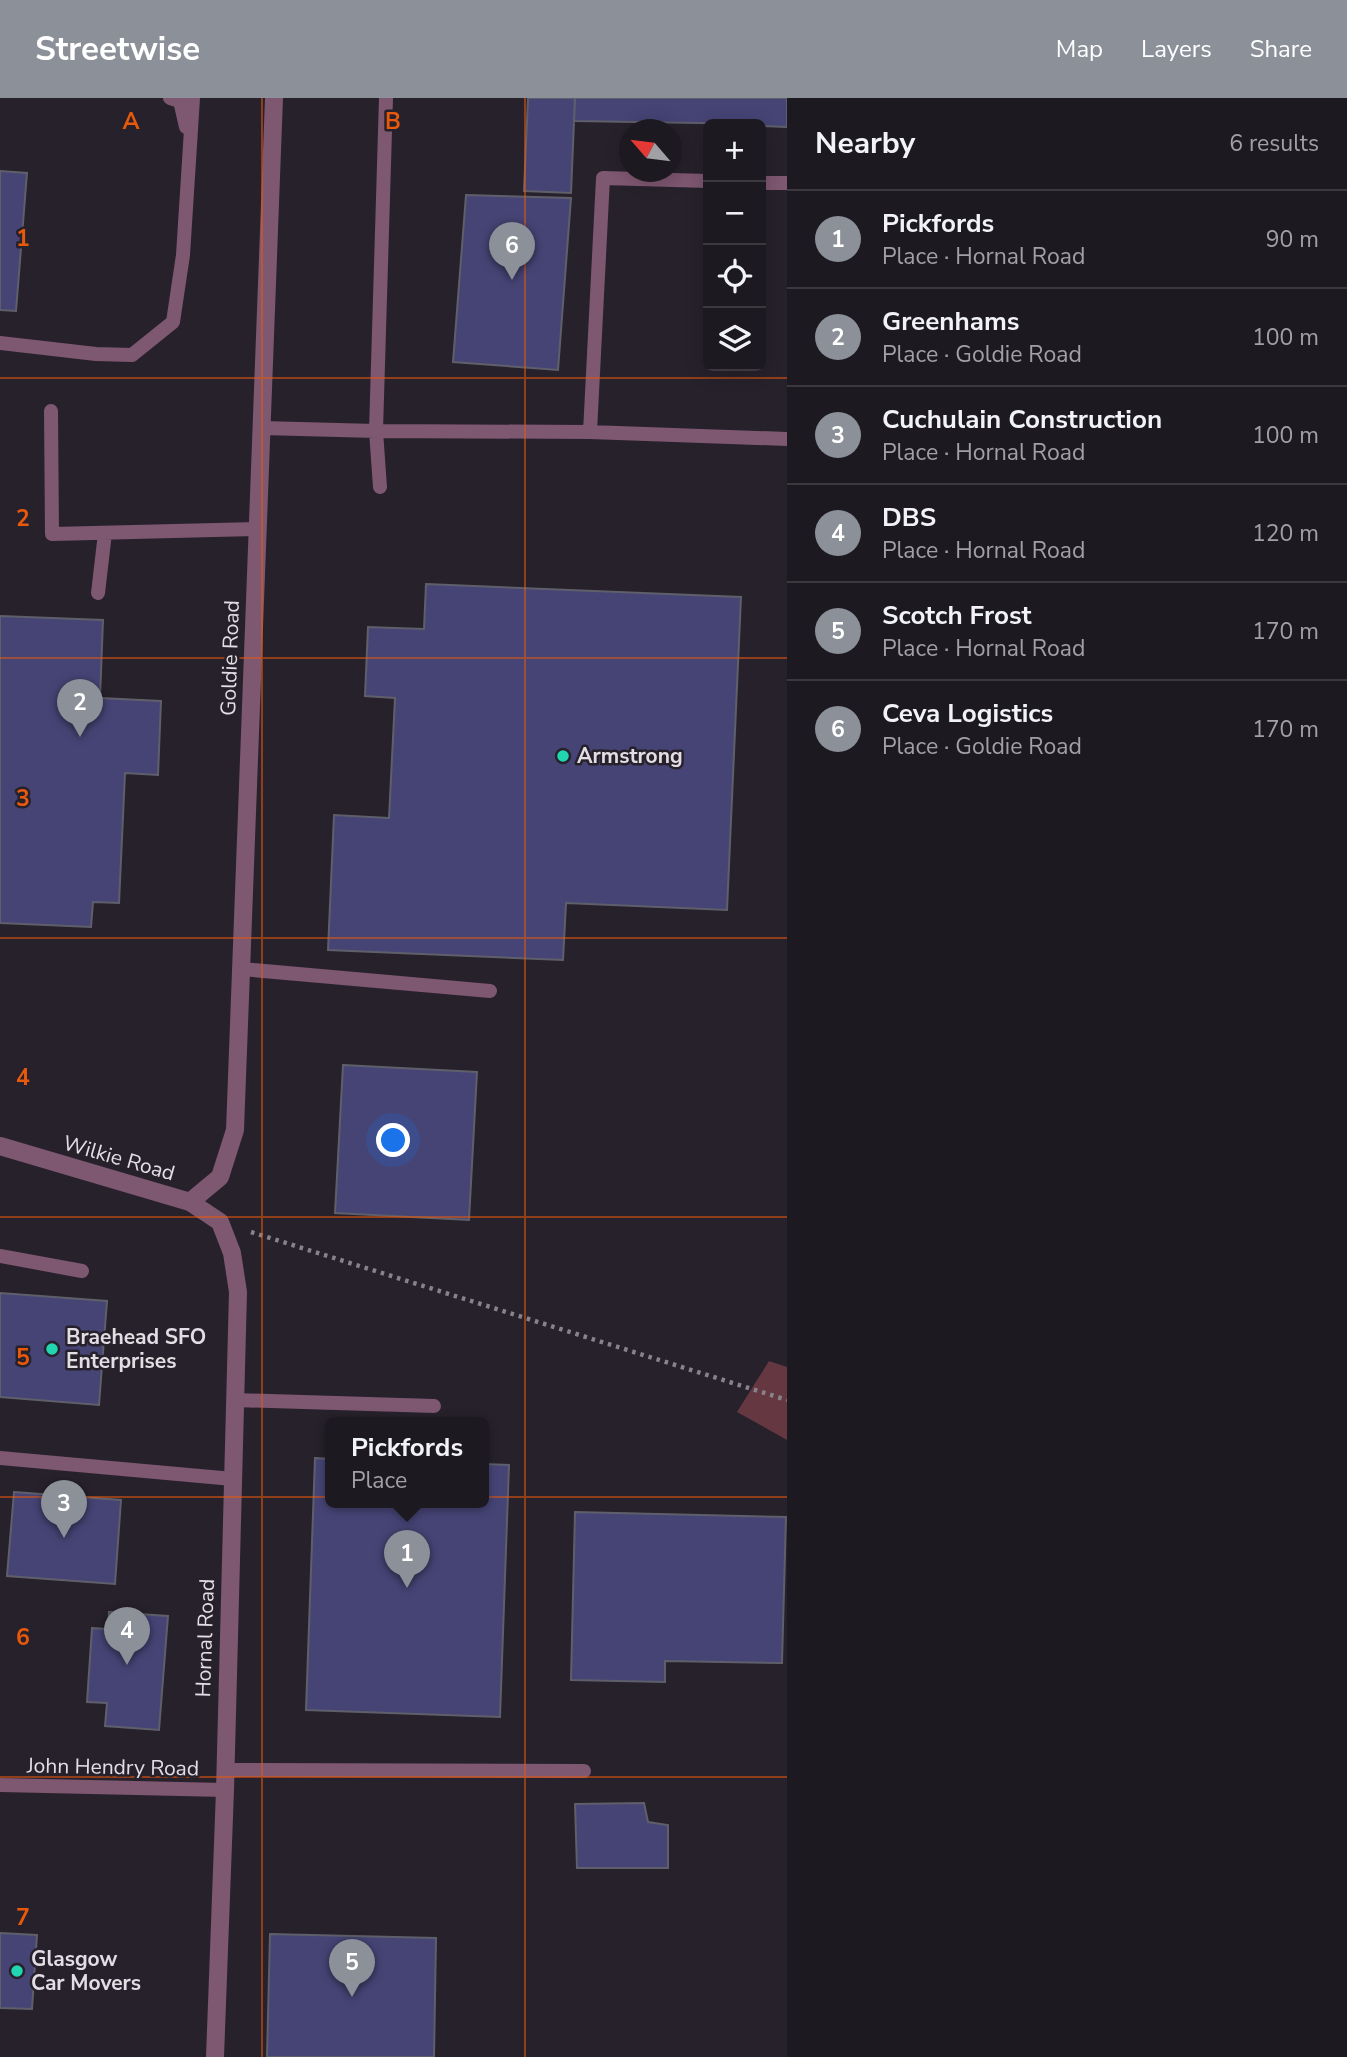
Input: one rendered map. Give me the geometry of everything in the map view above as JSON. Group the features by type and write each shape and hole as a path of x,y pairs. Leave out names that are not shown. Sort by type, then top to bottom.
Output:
{"street":[{"name":"Goldie Road","path":"190,1202 220,1177 235,1130 274,98"},
{"name":"Wilkie Road","path":"0,1146 190,1202 220,1222"},
{"name":"Hornal Road","path":"215,2057 238,1292 232,1253 220,1222"}],"lane":[{"path":"170,98 180,101 190,146"},
{"path":"0,343 96,354 132,355 173,322 183,255 193,98"},
{"path":"380,487 376,431 386,98"},
{"path":"590,432 603,178 703,181"},
{"path":"766,183 787,183"},
{"path":"51,411 52,534 258,529"},
{"path":"262,428 590,432 787,439"},
{"path":"98,593 105,533"},
{"path":"241,969 490,991"},
{"path":"0,1256 82,1271"},
{"path":"235,1400 434,1406"},
{"path":"0,1458 233,1479"},
{"path":"224,1770 584,1771"},
{"name":"John Hendry Road","path":"0,1785 225,1790"}],"path":[{"path":"220,1222 787,1400"}],"shaded area":[{"path":"769,1361 787,1367 787,1440 737,1412"}],"building":[{"path":"528,98 575,98 571,193 524,191"},
{"path":"575,98 787,98 787,127 766,126 766,119 703,119 703,123 682,123 682,119 574,121"},
{"path":"0,171 27,173 16,311 0,310"},
{"path":"466,195 571,198 558,370 453,362"},
{"name":"Armstrong","path":"426,584 741,597 727,910 566,903 563,960 328,950 334,815 389,818 395,698 365,696 368,627 424,629"},
{"path":"0,616 103,620 100,698 161,701 158,775 125,773 119,903 93,902 91,927 0,923"},
{"path":"343,1065 477,1072 469,1220 335,1213"},
{"name":"Braehead SFO Enterprises","path":"0,1293 107,1301 99,1405 0,1397"},
{"path":"315,1458 325,1459 325,1508 489,1508 489,1464 509,1465 500,1717 306,1710"},
{"path":"14,1492 121,1500 115,1584 7,1576"},
{"path":"575,1512 786,1517 782,1663 665,1661 665,1682 571,1680"},
{"path":"109,1612 168,1616 159,1730 105,1726 107,1703 87,1702 92,1628 108,1629"},
{"path":"644,1803 648,1822 668,1825 668,1868 577,1868 575,1804"},
{"name":"Glasgow Car Movers","path":"0,1933 37,1935 32,2009 0,2008"},
{"path":"270,1934 436,1938 434,2057 267,2057"}],"place":[{"name":"Ceva Logistics","path":"512,280"},
{"name":"Greenhams","path":"80,737"},
{"name":"Armstrong","path":"563,756"},
{"name":"Braehead SFO Enterprises","path":"52,1349"},
{"name":"Cuchulain Construction","path":"64,1538"},
{"name":"Pickfords","path":"407,1588"},
{"name":"DBS","path":"127,1665"},
{"name":"Glasgow Car Movers","path":"17,1971"},
{"name":"Scotch Frost","path":"352,1997"}]}
